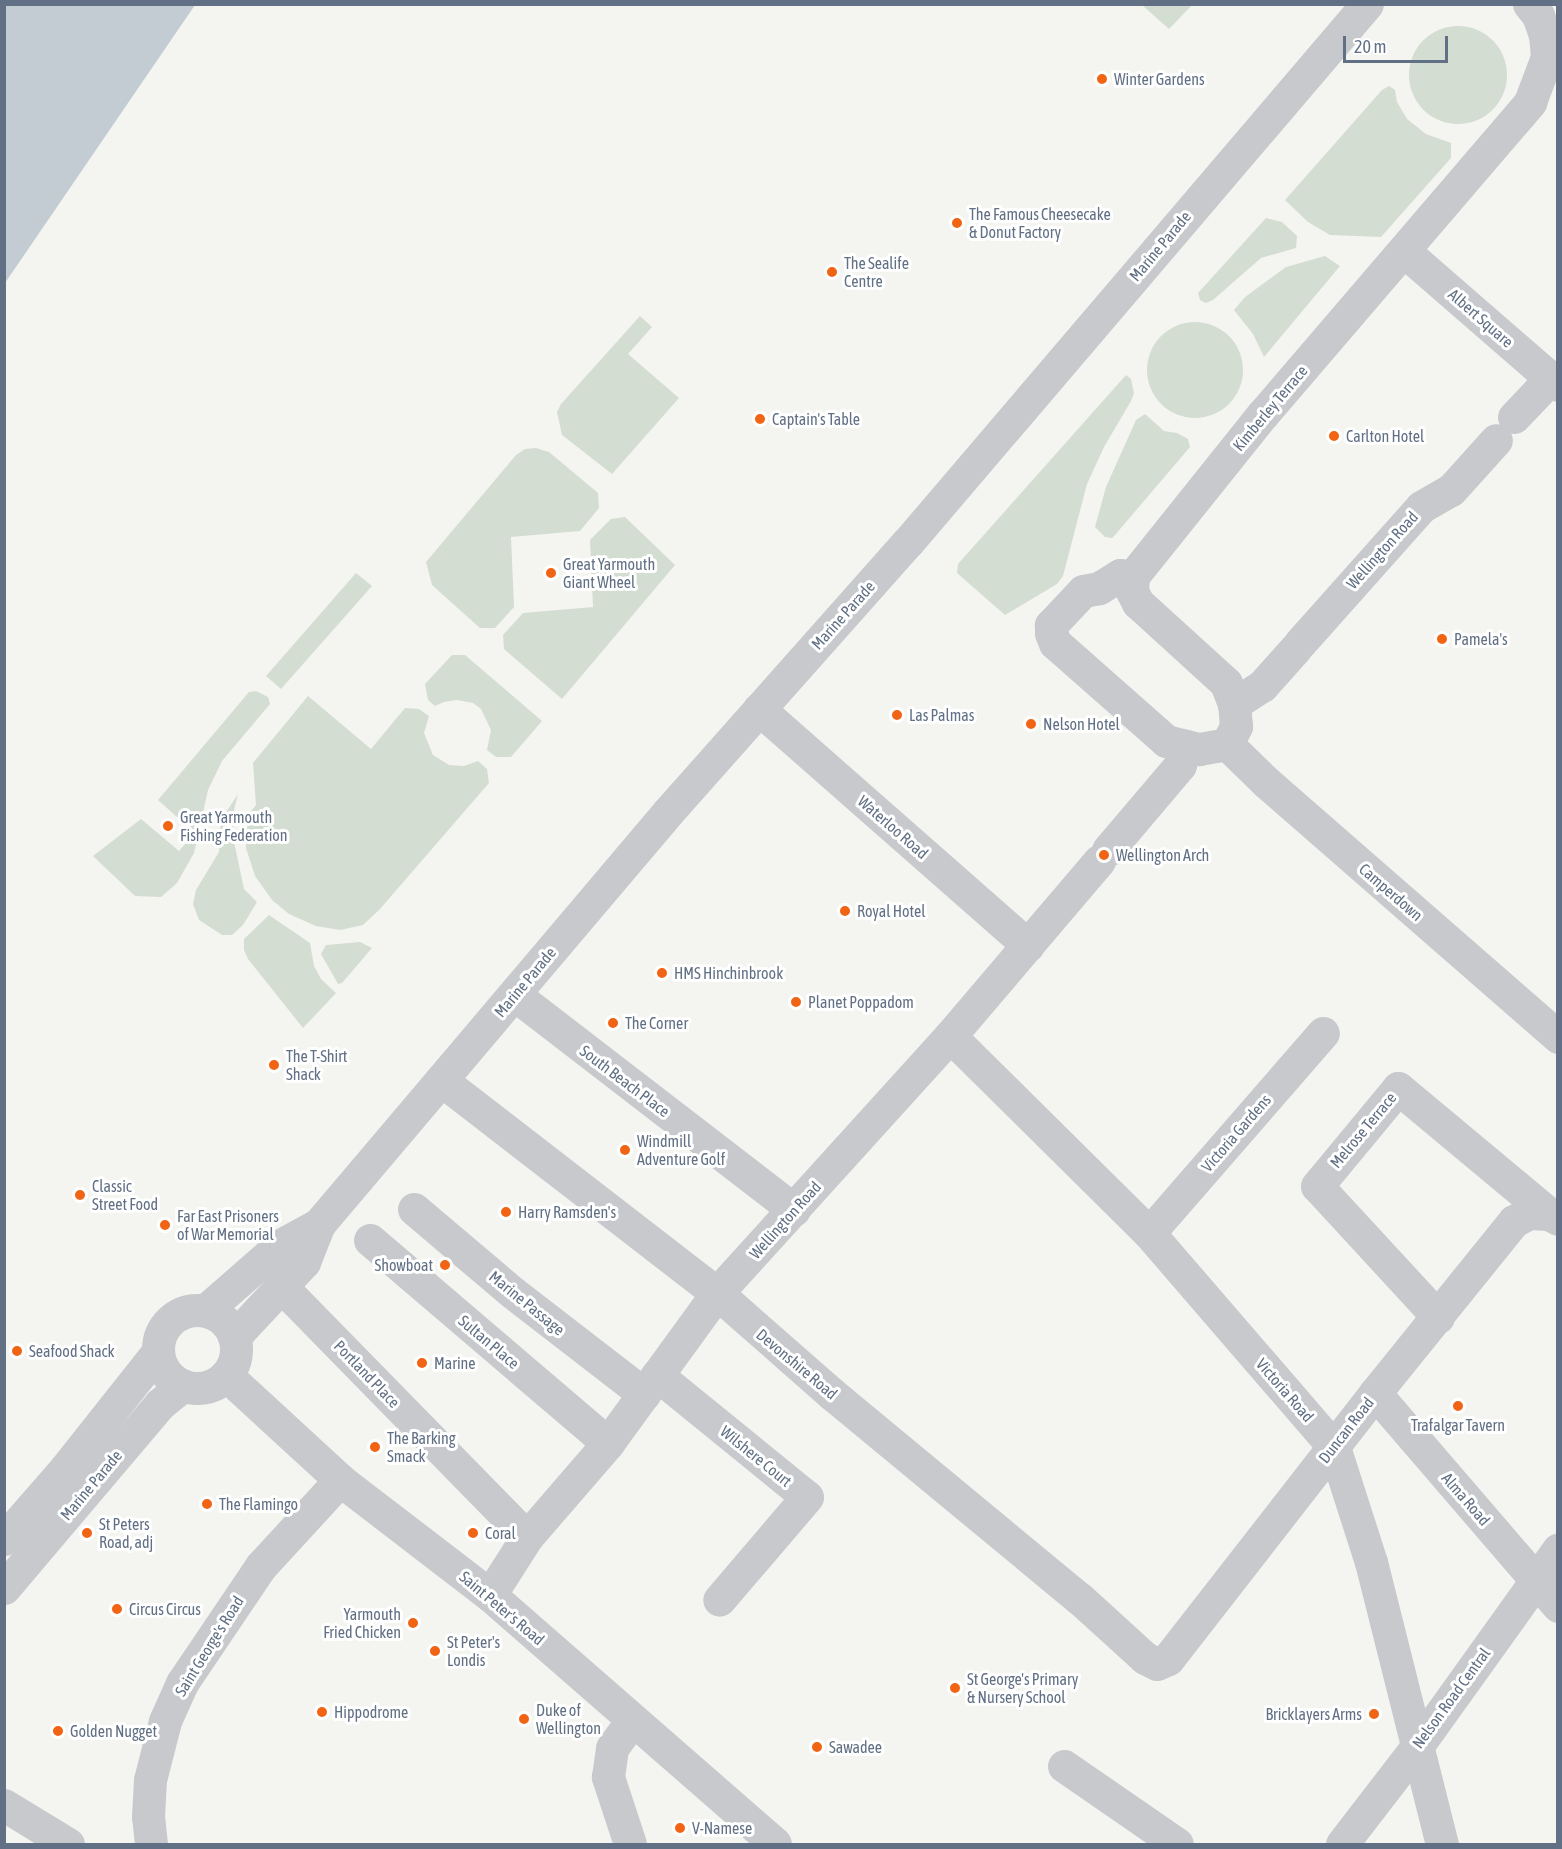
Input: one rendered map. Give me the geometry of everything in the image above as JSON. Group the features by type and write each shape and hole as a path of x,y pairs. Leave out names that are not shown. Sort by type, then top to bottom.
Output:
{"street":[{"name":"Marine Parade","path":"234,1337 304,1262 319,1224 668,812 965,477 1366,4"},
{"path":"1529,4 1551,36"},
{"name":"Kimberley Terrace","path":"1133,576 1263,414 1530,102 1547,57 1551,36"},
{"name":"Albert Square","path":"1404,250 1554,382"},
{"name":"Wellington Road","path":"1234,704 1262,687 1421,507 1451,490 1505,428 1554,382"},
{"path":"1120,575 1133,576 1132,591 1138,603 1226,683 1234,704 1236,726 1227,744 1199,749 1166,741 1055,644 1050,633 1051,625 1083,591 1099,588 1120,575"},
{"name":"Waterloo Road","path":"759,710 1028,945"},
{"name":"Camperdown","path":"1227,744 1266,782 1557,1037"},
{"name":"Wellington Road","path":"490,1594 527,1537 608,1443 717,1293 950,1036 1028,945 1180,765 1185,746"},
{"name":"South Beach Place","path":"515,995 794,1210"},
{"name":"Victoria Gardens","path":"1149,1233 1323,1033"},
{"name":"Victoria Road","path":"950,1036 1149,1233 1334,1447 1371,1562 1442,1845"},
{"name":"Devonshire Road","path":"441,1080 717,1293 739,1315 1070,1591 1145,1658"},
{"name":"Melrose Terrace","path":"1438,1317 1317,1186 1398,1089 1553,1216"},
{"name":"Marine Passage","path":"414,1209 522,1299 650,1384"},
{"name":"Duncan Road","path":"1145,1658 1157,1664 1168,1659 1375,1393 1514,1221 1529,1213 1553,1216"},
{"name":"Marine Parade","path":"4,1539 65,1469 157,1353 160,1335 170,1319 193,1309 206,1310 279,1246 319,1224"},
{"name":"Sultan Place","path":"370,1240 608,1443"},
{"name":"Portland Place","path":"282,1287 527,1537"},
{"path":"157,1353 165,1373 182,1386 206,1387 226,1375 235,1357 234,1337 224,1320 206,1310"},
{"name":"Saint Peter's Road","path":"226,1375 340,1480 490,1594 775,1845"},
{"name":"Wilshere Court","path":"650,1384 807,1497 719,1600"},
{"name":"Marine Parade","path":"4,1588 160,1404 182,1386"},
{"name":"Alma Road","path":"1375,1393 1557,1606"},
{"name":"Saint George's Road","path":"151,1845 148,1816 150,1780 165,1721 182,1683 261,1566 340,1480"},
{"name":"Nelson Road Central","path":"1342,1845 1416,1748 1557,1550"},
{"path":"630,1845 608,1777 612,1748 632,1720"},
{"path":"1064,1766 1177,1845"},
{"path":"4,1805 68,1845"}],"shaded area":[{"path":"4,5 195,5 5,283"},
{"path":"1142,5 1192,5 1169,29"},
{"path":"1458,26 1477,30 1493,40 1503,56 1507,75 1503,94 1493,110 1477,120 1458,124 1439,120 1423,110 1413,94 1409,75 1413,56 1423,40 1439,30"},
{"path":"1389,86 1395,90 1397,102 1407,119 1426,134 1451,143 1451,158 1381,237 1330,235 1308,222 1285,200 1382,90"},
{"path":"1266,218 1282,222 1297,236 1296,248 1261,258 1213,300 1206,303 1200,300 1198,293"},
{"path":"1325,256 1340,266 1264,357 1253,334 1234,310 1245,297 1286,267"},
{"path":"640,316 652,327 628,354 679,398 612,474 562,435 557,412 561,404"},
{"path":"1195,322 1213,326 1229,336 1239,352 1243,370 1239,388 1229,404 1213,414 1195,418 1177,414 1161,404 1151,388 1147,370 1151,352 1161,336 1177,326"},
{"path":"1126,375 1131,379 1134,393 1104,447 1087,484 1063,576 1057,584 1005,615 957,573 958,564"},
{"path":"1145,414 1164,431 1177,433 1188,439 1190,447 1115,535 1112,538 1105,537 1095,527 1106,487 1136,420"},
{"path":"536,448 549,452 598,493 599,508 580,531 511,537 514,607 495,628 480,628 432,585 426,562 516,455 525,449"},
{"path":"625,517 675,565 562,699 504,649 503,635 523,613 593,607 590,540 611,519"},
{"path":"356,573 372,586 281,689 266,676"},
{"path":"452,655 465,655 542,721 511,757 496,757 487,750 491,730 481,709 473,703 457,700 435,706 428,700 425,684"},
{"path":"256,691 268,697 270,704 222,761 208,790 194,853 177,883 161,897 135,896 93,856 141,819 179,851 195,833 158,800 249,692"},
{"path":"308,696 371,749 405,708 419,709 429,716 424,733 433,755 449,765 464,766 478,761 487,769 489,783 380,909 363,925 340,930 316,926 289,914 272,900 255,876 246,848 248,815 256,805 253,763"},
{"path":"238,794 233,814 233,837 244,889 257,902 243,925 232,935 222,935 199,920 193,904 196,890 219,852 221,820"},
{"path":"269,915 310,943 314,966 321,979 336,993 303,1028 248,959 244,950 244,939"},
{"path":"360,942 372,948 342,983 338,984 321,954 326,945"}],"place":[{"name":"Winter Gardens","path":"1102,79"},
{"name":"The Famous Cheesecake & Donut Factory","path":"957,223"},
{"name":"The Sealife Centre","path":"832,272"},
{"name":"Captain's Table","path":"760,419"},
{"name":"Carlton Hotel","path":"1334,436"},
{"name":"Great Yarmouth Giant Wheel","path":"551,573"},
{"name":"Pamela's","path":"1442,639"},
{"name":"Las Palmas","path":"897,715"},
{"name":"Nelson Hotel","path":"1031,724"},
{"name":"Great Yarmouth Fishing Federation","path":"168,826"},
{"name":"Wellington Arch","path":"1104,855"},
{"name":"Royal Hotel","path":"845,911"},
{"name":"HMS Hinchinbrook","path":"662,973"},
{"name":"Planet Poppadom","path":"796,1002"},
{"name":"The Corner","path":"613,1023"},
{"name":"The T-Shirt Shack","path":"274,1065"},
{"name":"Windmill Adventure Golf","path":"625,1150"},
{"name":"Classic Street Food","path":"80,1195"},
{"name":"Harry Ramsden's","path":"506,1212"},
{"name":"Far East Prisoners of War Memorial","path":"165,1225"},
{"name":"Showboat","path":"445,1265"},
{"name":"Seafood Shack","path":"17,1351"},
{"name":"Marine","path":"422,1363"},
{"name":"Trafalgar Tavern","path":"1458,1406"},
{"name":"The Barking Smack","path":"375,1447"},
{"name":"The Flamingo","path":"207,1504"},
{"name":"St Peters Road, adj","path":"87,1533"},
{"name":"Coral","path":"473,1533"},
{"name":"Circus Circus","path":"117,1609"},
{"name":"Yarmouth Fried Chicken","path":"413,1623"},
{"name":"St Peter's Londis","path":"435,1651"},
{"name":"St George's Primary & Nursery School","path":"955,1688"},
{"name":"Hippodrome","path":"322,1712"},
{"name":"Bricklayers Arms","path":"1374,1714"},
{"name":"Duke of Wellington","path":"524,1719"},
{"name":"Golden Nugget","path":"58,1731"},
{"name":"Sawadee","path":"817,1747"},
{"name":"V-Namese","path":"680,1828"}]}
